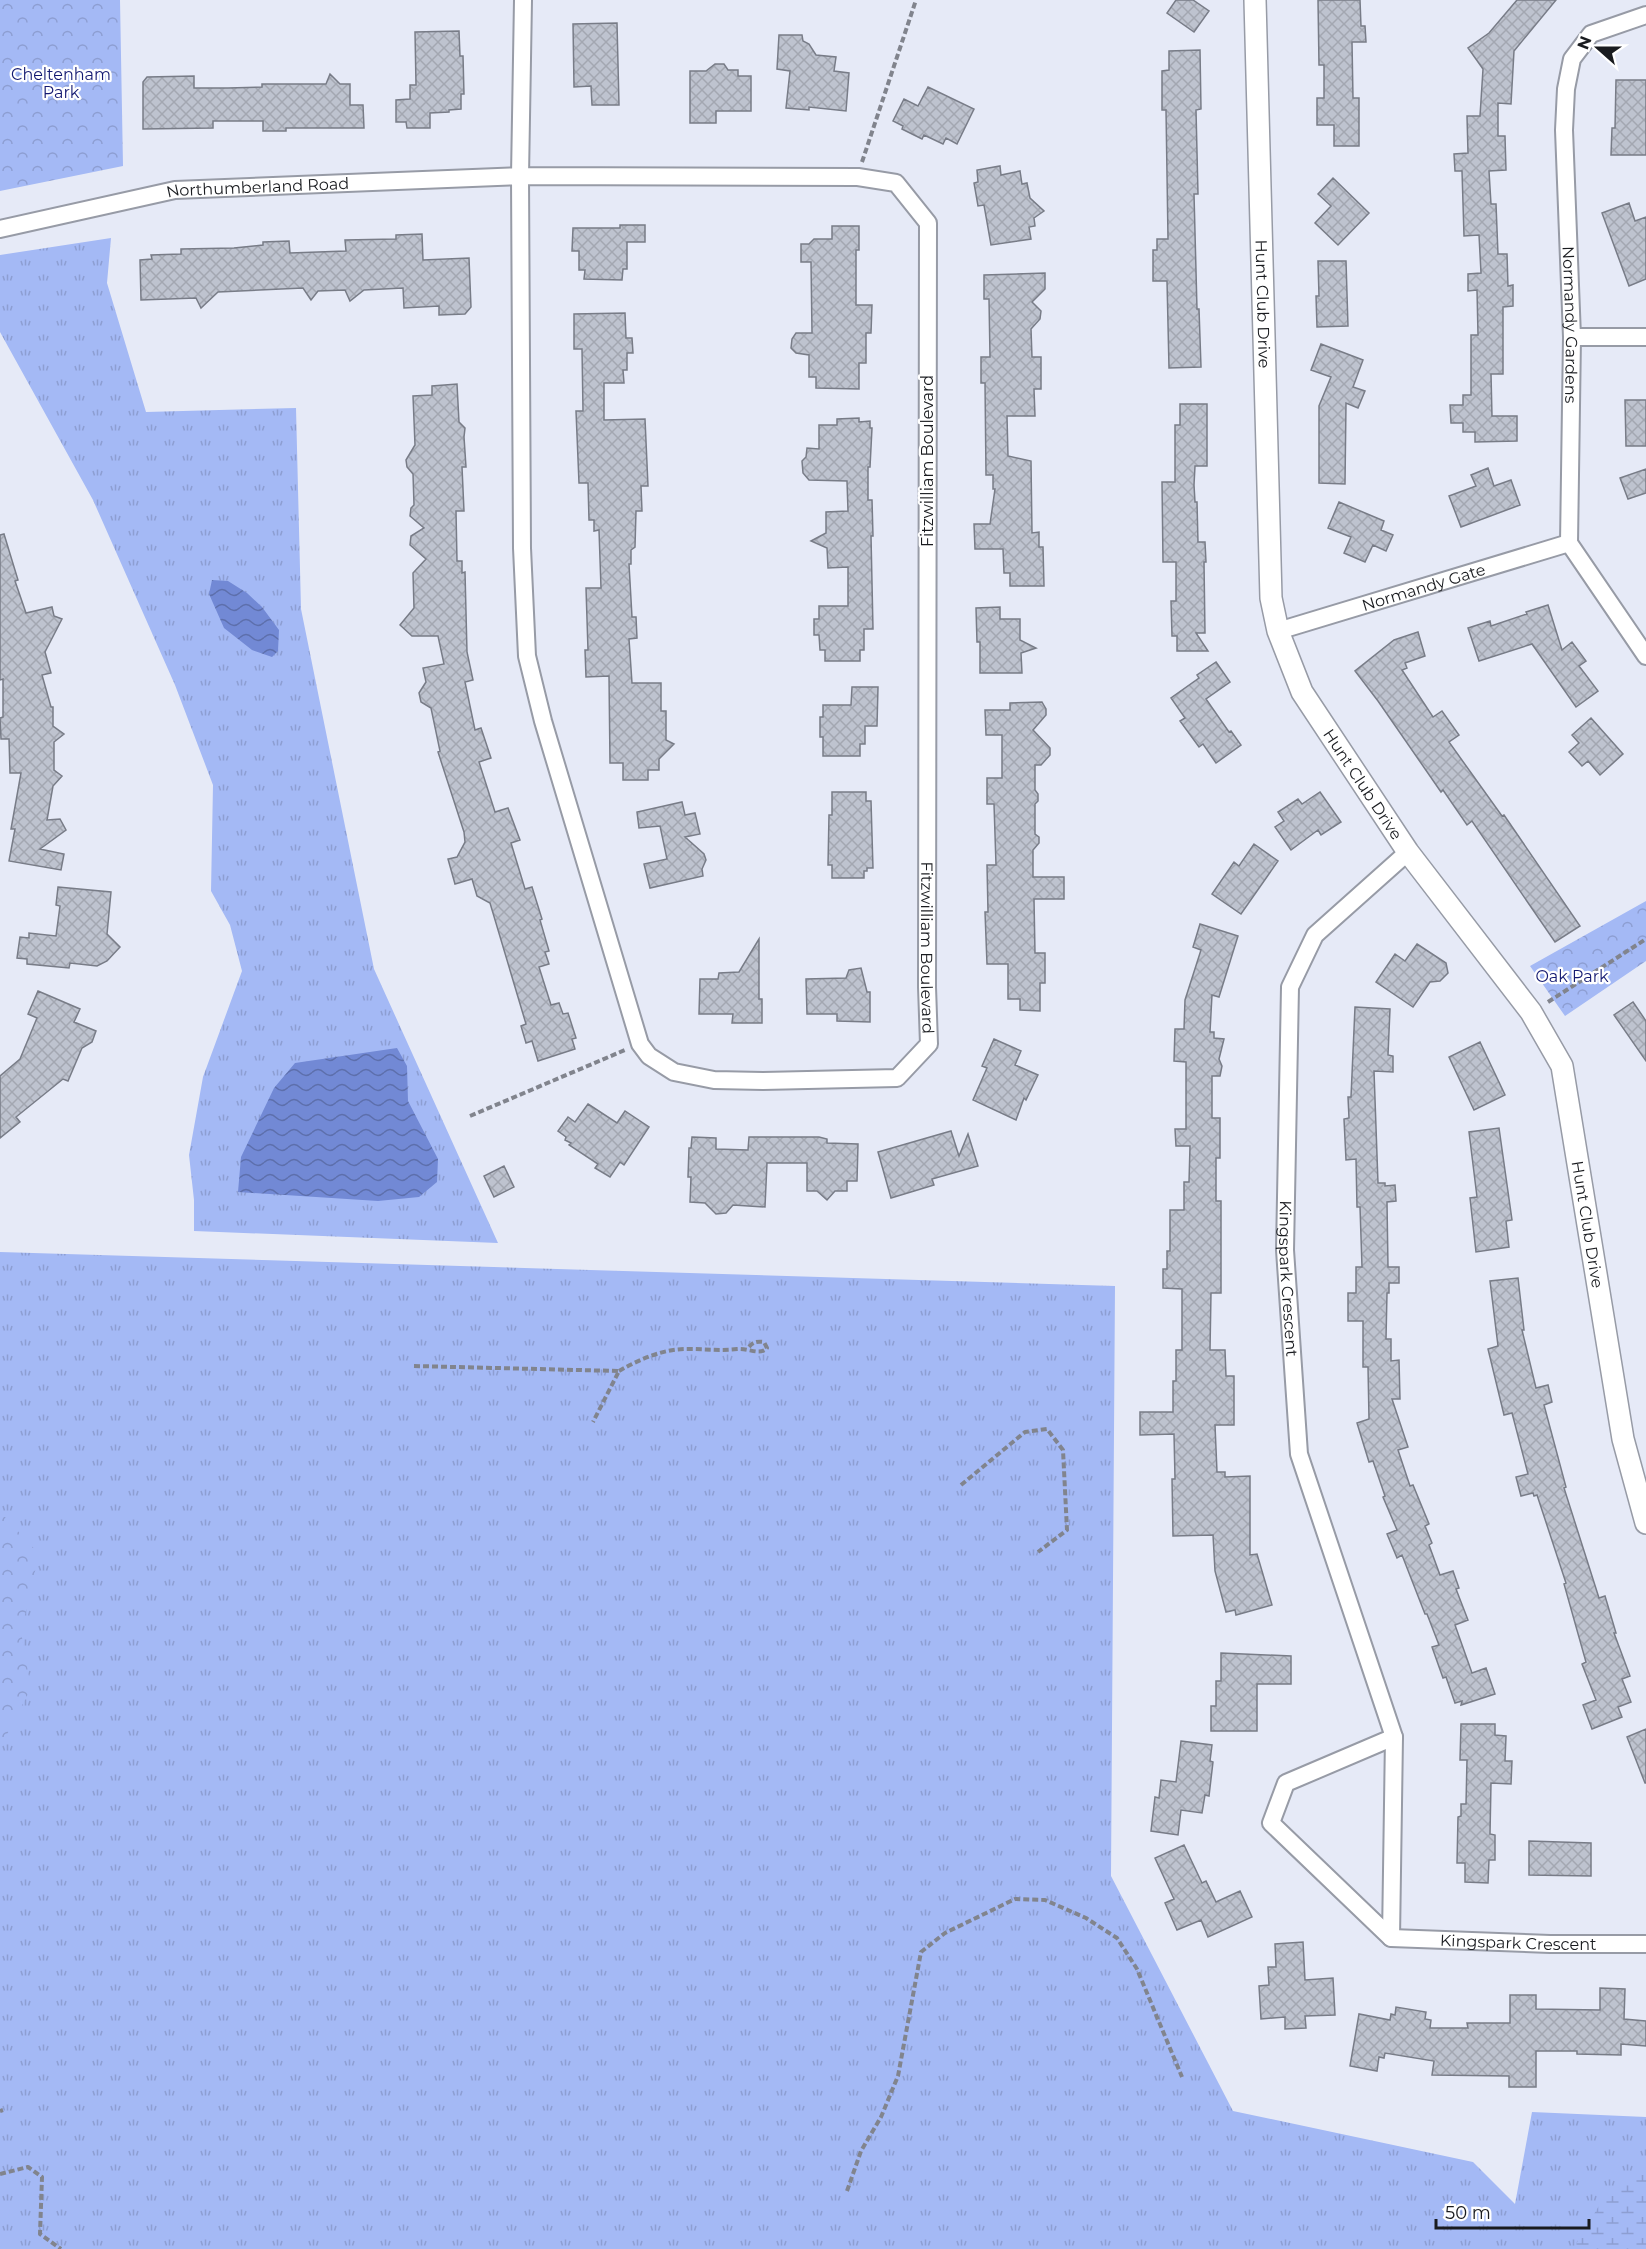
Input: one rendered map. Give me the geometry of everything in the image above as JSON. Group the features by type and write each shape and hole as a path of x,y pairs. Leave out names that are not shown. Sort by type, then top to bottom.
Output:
{"street":[{"path":"523,0 520,176 522,548 527,656 543,721 640,1044"},
{"name":"Hunt Club Drive","path":"1255,0 1271,598 1278,631 1302,692 1408,852 1531,1012 1562,1066 1623,1439 1646,1523"},
{"name":"Normandy Gardens","path":"1569,543 1572,337 1564,130 1566,89 1572,59 1591,34 1646,15"},
{"name":"Fitzwilliam Boulevard","path":"520,176 858,177 896,183 927,223 927,987 929,1044 897,1078 764,1081 714,1080 674,1072 649,1056 640,1044"},
{"name":"Northumberland Road","path":"0,229 175,190 520,176"},
{"path":"1572,337 1646,337"},
{"path":"1569,543 1646,656"},
{"name":"Normandy Gate","path":"1278,631 1569,543"},
{"name":"Kingspark Crescent","path":"1408,852 1315,936 1290,987 1285,1250 1299,1454 1394,1737 1391,1938 1550,1944 1646,1944"},
{"path":"1391,1938 1270,1823 1286,1783 1394,1737"}],"path":[{"path":"858,177 916,0"},
{"path":"1531,1012 1646,939"},
{"path":"470,1116 640,1044"},
{"path":"414,1366 619,1371 638,1361 689,1348 725,1351 748,1348 758,1353 764,1352 767,1348 764,1342 758,1341 752,1343 748,1348"},
{"path":"593,1422 619,1371"},
{"path":"961,1485 1025,1432 1047,1429 1063,1450 1067,1530 1038,1552"},
{"path":"847,2191 861,2151 881,2116 898,2076 921,1952 945,1933 1015,1899 1045,1900 1086,1918 1116,1938 1137,1969 1182,2077"},
{"path":"0,2174 28,2167 42,2177 40,2234 62,2249"}],"green space":[{"name":"Cheltenham Park","path":"0,0 120,0 123,166 0,191"},
{"path":"111,238 107,283 146,412 296,408 301,609 374,969 498,1243 194,1231 194,1200 189,1155 203,1077 242,971 230,925 211,891 213,785 175,685 93,500 0,332 0,255"},
{"name":"Oak Park","path":"1646,901 1646,961 1565,1016 1530,966"},
{"path":"0,1252 1115,1286 1111,1876 1233,2111 1473,2162 1515,2204 1532,2112 1646,2117 1646,2249 0,2249"},
{"path":"0,1516 5,1517 39,1554 21,1632 31,1688 0,1748"},
{"path":"1646,2165 1646,2249 1573,2249 1603,2199"}],"water":[{"path":"212,580 228,581 247,593 262,607 279,630 278,651 272,657 252,650 224,628 209,594"},
{"path":"397,1048 407,1066 408,1101 438,1159 437,1182 419,1197 378,1201 238,1192 241,1157 274,1088 295,1063"}],"building":[{"path":"1176,0 1193,0 1209,11 1194,32 1167,13"},
{"path":"1318,0 1360,0 1361,26 1365,26 1366,42 1352,42 1353,98 1359,98 1359,146 1334,146 1334,125 1317,125 1317,98 1324,98 1324,65 1319,65"},
{"path":"1517,0 1556,0 1514,51 1511,104 1498,103 1498,136 1505,136 1506,170 1489,171 1491,204 1496,204 1498,254 1507,254 1508,286 1513,285 1513,306 1503,307 1503,374 1491,374 1492,416 1517,416 1517,441 1475,442 1475,432 1463,432 1463,423 1451,423 1450,405 1463,405 1463,395 1471,395 1471,335 1478,335 1477,290 1468,291 1468,274 1481,273 1479,235 1464,236 1462,171 1455,171 1454,154 1468,153 1467,116 1480,116 1483,69 1468,48 1489,33"},
{"path":"617,23 619,105 592,105 591,86 574,87 573,24"},
{"path":"459,31 460,56 463,56 464,94 461,94 461,109 430,113 430,128 407,128 406,122 396,122 396,100 410,99 410,85 416,85 415,32"},
{"path":"779,35 802,35 803,41 809,44 816,55 836,57 834,71 849,73 846,111 809,107 809,110 786,108 790,71 777,69"},
{"path":"1200,50 1201,109 1196,110 1198,194 1194,194 1201,367 1169,368 1167,281 1153,281 1153,250 1157,250 1157,239 1168,239 1166,110 1162,110 1162,71 1169,70 1169,51"},
{"path":"715,64 724,64 728,70 738,70 738,76 751,76 751,111 716,111 716,123 690,123 690,71 706,71"},
{"path":"330,74 340,84 350,84 350,105 363,105 364,128 286,128 286,131 263,131 263,121 213,121 213,128 143,129 143,82 147,77 194,76 194,88 228,88 262,87 262,84 326,84"},
{"path":"1616,80 1646,80 1646,155 1611,155 1612,128 1615,128"},
{"path":"928,87 974,109 957,144 946,138 943,144 924,135 922,139 902,129 903,126 893,121 904,99 918,106"},
{"path":"1000,166 1001,175 1020,171 1022,184 1027,183 1030,198 1044,211 1034,218 1035,226 1029,227 1031,239 991,245 984,205 978,206 974,183 978,182 977,170"},
{"path":"1333,178 1369,213 1338,245 1315,223 1331,206 1318,194"},
{"path":"1629,203 1635,221 1646,217 1646,279 1629,286 1602,213"},
{"path":"620,225 645,225 645,242 627,242 627,269 623,269 622,280 584,279 585,270 579,270 579,251 572,251 573,228 620,228"},
{"path":"832,226 859,226 859,250 856,250 856,305 872,305 871,333 866,333 866,363 859,363 859,389 816,388 816,377 809,377 809,355 796,353 791,348 792,339 796,333 812,333 811,262 801,262 801,244 809,244 814,239 832,239"},
{"path":"422,234 423,260 469,258 471,307 465,314 439,315 439,306 404,308 403,288 364,290 350,301 345,290 318,291 311,300 303,288 218,292 201,308 196,298 141,300 140,260 152,259 151,255 181,254 181,249 234,248 263,245 263,242 289,241 290,253 346,251 345,240 396,239 396,235"},
{"path":"1318,261 1346,261 1348,326 1317,327"},
{"path":"1045,273 1045,289 1032,302 1041,311 1040,319 1031,329 1032,357 1041,357 1041,389 1034,389 1035,416 1007,416 1008,456 1031,461 1032,533 1039,532 1039,547 1043,547 1044,586 1010,586 1010,573 1004,573 1003,549 975,549 974,524 990,524 995,489 993,489 993,475 986,475 985,383 981,383 981,357 990,357 989,299 984,299 984,275"},
{"path":"625,313 626,338 632,338 633,353 627,353 627,370 623,370 624,383 604,383 604,420 645,419 648,486 641,486 642,511 636,511 635,547 631,550 631,564 629,564 632,617 636,617 637,638 629,639 632,683 661,683 661,711 666,711 666,740 674,744 659,759 659,770 648,770 648,780 623,780 623,763 610,763 609,676 586,677 585,650 588,650 586,588 601,588 599,530 594,531 594,520 589,520 588,483 579,483 576,411 583,411 582,349 574,349 574,314"},
{"path":"1321,344 1363,360 1353,387 1365,391 1358,408 1346,403 1345,484 1319,483 1319,406 1331,377 1311,370"},
{"path":"457,384 459,422 465,428 466,467 462,467 464,511 456,511 457,561 462,561 462,573 465,572 467,652 473,680 465,682 475,730 481,728 491,758 479,762 495,812 508,808 520,840 511,843 525,889 532,887 549,951 545,952 549,964 539,967 551,1005 559,1003 563,1014 568,1013 576,1038 572,1039 575,1049 538,1061 532,1041 526,1043 521,1026 526,1024 490,903 477,896 472,879 455,884 448,859 457,857 465,842 464,832 438,752 440,751 431,708 421,702 419,693 426,682 423,668 444,664 438,636 412,636 400,625 414,608 413,573 426,559 410,545 411,536 424,528 410,516 414,505 413,474 407,467 406,460 415,445 413,396 432,395 432,386"},
{"path":"1625,400 1646,400 1646,446 1626,446"},
{"path":"1180,404 1207,404 1207,466 1195,466 1194,485 1195,502 1197,502 1198,542 1205,542 1206,562 1204,562 1205,633 1196,633 1208,651 1177,651 1177,636 1172,636 1171,601 1176,601 1176,562 1163,562 1162,482 1175,482 1175,425 1180,425"},
{"path":"859,418 859,422 870,421 870,428 872,428 870,467 868,467 868,500 872,500 873,629 864,629 864,650 860,650 860,661 825,661 825,650 820,650 819,635 814,635 814,619 819,619 819,606 848,606 848,567 828,568 827,548 811,541 826,533 826,512 848,511 847,481 809,480 803,473 802,461 806,457 807,448 819,449 819,425 837,425 837,419"},
{"path":"1488,468 1494,486 1511,480 1520,505 1461,527 1449,496 1476,486 1471,475"},
{"path":"1646,469 1646,493 1628,499 1620,478"},
{"path":"1339,502 1384,521 1381,530 1393,535 1386,551 1373,545 1365,562 1344,553 1351,537 1328,528"},
{"path":"4,534 18,580 15,581 26,613 52,607 54,616 62,619 45,652 51,673 42,675 51,707 53,707 53,726 64,734 54,742 54,770 62,776 53,786 47,820 60,819 66,830 40,849 64,854 61,870 9,861 15,829 11,829 21,773 10,773 9,739 1,739 3,679 0,680 0,535"},
{"path":"1548,605 1562,650 1572,642 1586,661 1579,666 1598,691 1576,707 1532,644 1479,661 1468,628 1490,621 1491,626"},
{"path":"1000,607 1000,619 1020,619 1020,640 1036,648 1021,653 1022,673 980,673 980,642 977,642 976,608"},
{"path":"1418,632 1425,656 1405,663 1407,668 1402,670 1433,717 1442,711 1459,735 1449,742 1502,816 1504,815 1580,926 1555,942 1472,821 1467,825 1443,790 1441,792 1355,671 1394,640"},
{"path":"1216,662 1230,682 1206,699 1241,745 1216,763 1203,744 1199,747 1180,721 1185,718 1171,698 1199,678 1197,675"},
{"path":"852,687 878,687 877,726 865,726 865,744 860,744 860,756 823,756 820,717 823,717 823,705 851,705"},
{"path":"1042,702 1046,715 1033,730 1050,748 1050,755 1041,765 1035,765 1035,790 1038,794 1038,801 1035,804 1035,834 1039,837 1039,843 1033,850 1033,877 1064,877 1064,899 1034,899 1035,953 1045,953 1045,983 1040,983 1040,1011 1020,1010 1020,999 1008,999 1008,964 987,964 985,912 988,912 987,865 996,865 994,804 987,804 987,778 1002,778 1002,735 986,735 985,710 1010,710 1010,703"},
{"path":"1591,718 1623,754 1600,775 1588,761 1582,766 1569,752 1579,743 1572,735"},
{"path":"832,792 866,792 866,801 871,801 873,868 867,868 867,871 864,871 864,878 832,878 832,865 828,865"},
{"path":"1320,792 1341,822 1321,835 1318,830 1291,850 1275,827 1284,821 1278,812 1298,799 1302,804"},
{"path":"682,802 685,815 695,813 700,834 685,837 704,854 706,860 702,869 703,876 650,888 644,864 667,859 660,826 639,828 637,812"},
{"path":"1254,844 1278,861 1241,914 1212,894 1234,862 1239,866"},
{"path":"58,887 111,892 107,934 120,947 107,961 97,966 70,963 69,968 27,964 27,959 17,958 20,937 29,938 29,933 56,936 60,906 56,905"},
{"path":"1200,924 1238,936 1219,997 1212,995 1210,1032 1214,1032 1214,1038 1224,1039 1219,1059 1222,1066 1220,1076 1212,1076 1212,1118 1220,1118 1220,1158 1216,1158 1216,1201 1221,1201 1221,1293 1211,1293 1210,1350 1225,1350 1226,1376 1234,1376 1234,1425 1215,1425 1217,1472 1225,1472 1225,1477 1250,1476 1250,1555 1257,1554 1272,1605 1236,1615 1235,1610 1226,1612 1215,1571 1213,1535 1173,1536 1174,1434 1140,1435 1140,1412 1173,1412 1176,1350 1182,1350 1182,1289 1163,1288 1163,1269 1167,1269 1167,1251 1170,1251 1170,1210 1184,1210 1184,1182 1189,1182 1190,1146 1176,1146 1175,1129 1186,1129 1186,1062 1174,1061 1175,1029 1184,1029 1185,1000 1201,950 1193,947"},
{"path":"759,939 759,999 762,999 762,1023 732,1023 733,1014 699,1014 700,979 718,979 719,973 739,972"},
{"path":"1417,944 1446,963 1448,973 1440,981 1430,982 1413,1007 1376,982 1395,954 1405,961"},
{"path":"861,968 867,992 870,992 870,1022 837,1021 837,1014 807,1014 806,979 846,978 849,970"},
{"path":"38,991 80,1009 74,1022 96,1031 92,1042 82,1048 68,1081 63,1079 16,1117 20,1122 0,1138 0,1076 20,1059 37,1018 28,1014"},
{"path":"1633,1002 1646,1021 1646,1061 1614,1015"},
{"path":"1355,1007 1390,1009 1388,1055 1393,1056 1393,1072 1374,1071 1378,1183 1385,1183 1385,1186 1395,1185 1396,1201 1387,1202 1388,1267 1399,1267 1399,1283 1389,1283 1386,1339 1391,1339 1391,1361 1399,1360 1400,1399 1392,1399 1408,1447 1398,1450 1410,1486 1413,1485 1429,1524 1425,1526 1432,1543 1429,1545 1440,1575 1453,1571 1459,1588 1456,1589 1468,1620 1455,1625 1472,1673 1486,1668 1495,1694 1461,1705 1462,1701 1455,1703 1446,1677 1443,1678 1432,1647 1439,1645 1427,1614 1425,1614 1402,1555 1397,1558 1387,1534 1397,1530 1383,1497 1385,1496 1373,1461 1369,1462 1357,1423 1369,1419 1368,1367 1363,1367 1363,1321 1348,1321 1348,1293 1356,1293 1356,1267 1362,1267 1356,1159 1346,1160 1344,1119 1349,1118 1348,1097 1351,1097"},
{"path":"994,1039 1021,1051 1015,1065 1038,1075 1026,1100 1024,1098 1016,1120 973,1100 987,1068 982,1066"},
{"path":"1480,1042 1505,1095 1474,1110 1449,1057"},
{"path":"588,1104 617,1123 625,1111 649,1127 624,1165 620,1162 610,1177 595,1168 598,1164 569,1145 571,1143 565,1140 566,1137 558,1131 568,1117 575,1122"},
{"path":"1499,1128 1512,1220 1506,1221 1509,1247 1476,1252 1470,1198 1477,1197 1469,1132"},
{"path":"951,1131 959,1156 968,1134 978,1166 932,1179 934,1185 891,1198 878,1152"},
{"path":"692,1137 716,1138 716,1149 748,1150 749,1137 819,1137 827,1139 827,1143 858,1144 857,1181 847,1181 847,1191 835,1191 827,1200 817,1191 807,1191 807,1163 767,1163 765,1207 733,1205 726,1213 716,1214 705,1203 690,1202 691,1177 688,1177 689,1148 691,1148"},
{"path":"504,1166 514,1187 494,1197 484,1176"},
{"path":"1518,1278 1524,1330 1522,1330 1536,1388 1548,1385 1552,1402 1544,1405 1566,1487 1564,1488 1599,1598 1605,1596 1616,1633 1614,1633 1630,1676 1622,1679 1631,1702 1618,1707 1622,1717 1592,1729 1583,1705 1596,1700 1582,1664 1586,1662 1564,1584 1566,1583 1537,1495 1534,1496 1533,1493 1521,1496 1516,1477 1528,1474 1512,1413 1504,1415 1488,1349 1498,1346 1490,1281"},
{"path":"1221,1653 1291,1656 1291,1684 1257,1684 1257,1731 1211,1731 1211,1706 1216,1706 1216,1681 1221,1681"},
{"path":"1461,1724 1495,1724 1495,1735 1506,1736 1505,1761 1512,1761 1511,1784 1491,1783 1490,1834 1495,1835 1495,1860 1489,1860 1488,1883 1465,1882 1465,1863 1457,1863 1458,1817 1461,1816 1461,1804 1466,1804 1467,1760 1460,1760"},
{"path":"1646,1729 1646,1783 1645,1783 1627,1737"},
{"path":"1181,1741 1212,1745 1210,1761 1213,1762 1209,1796 1205,1795 1202,1813 1181,1810 1178,1835 1151,1831 1155,1797 1159,1798 1161,1780 1176,1782"},
{"path":"1529,1841 1591,1843 1591,1876 1529,1875"},
{"path":"1184,1845 1202,1883 1206,1881 1216,1902 1240,1891 1252,1917 1208,1937 1201,1920 1177,1930 1165,1903 1174,1899 1155,1858"},
{"path":"1303,1942 1305,1980 1333,1978 1335,2015 1305,2016 1306,2028 1285,2029 1285,2017 1261,2019 1259,1986 1269,1985 1268,1967 1276,1967 1275,1944"},
{"path":"1600,1988 1625,1989 1624,2019 1646,2021 1646,2046 1621,2044 1621,2055 1577,2054 1577,2051 1536,2051 1536,2087 1509,2087 1509,2076 1432,2075 1434,2061 1385,2053 1384,2058 1379,2057 1377,2071 1350,2066 1359,2014 1390,2020 1391,2014 1395,2015 1396,2007 1426,2012 1425,2019 1431,2020 1430,2028 1468,2028 1467,2023 1510,2023 1510,1995 1536,1995 1536,2009 1600,2010"}]}
